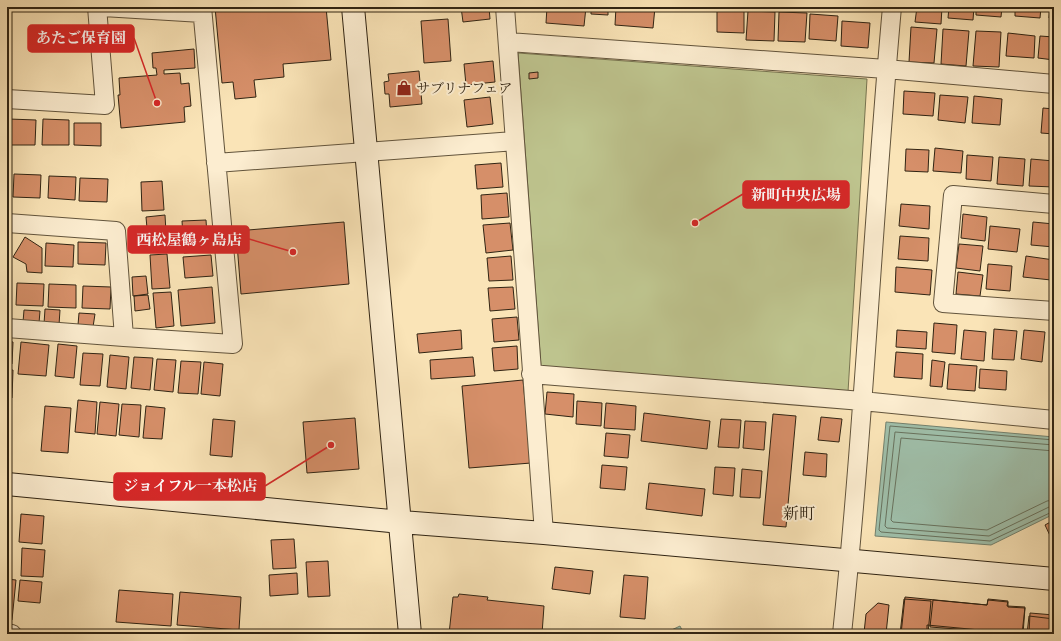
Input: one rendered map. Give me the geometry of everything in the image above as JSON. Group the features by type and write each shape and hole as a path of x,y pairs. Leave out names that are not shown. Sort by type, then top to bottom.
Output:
{"street":[{"path":"7,99 106,105 97,7"},
{"path":"7,328 124,338 233,344 202,10 103,7"},
{"path":"353,7 410,634"},
{"path":"505,7 531,374 544,533"},
{"path":"842,634 850,560 886,69 892,7"},
{"path":"508,42 886,69 1054,84"},
{"path":"216,163 514,141"},
{"path":"1054,204 954,195 943,303 1054,311"},
{"path":"7,223 116,231 124,338"},
{"path":"531,374 862,401 1054,420"},
{"path":"7,484 401,522 544,533 1054,579"},
{"path":"7,634 12,634"}],"green space":[{"path":"518,53 867,79 848,392 541,367"}],"water":[{"path":"886,422 1054,437 1054,514 991,545 875,536"},
{"path":"680,626 684,634 663,634"}],"building":[{"path":"215,7 326,7 331,60 283,64 284,77 254,80 256,97 235,99 233,82 222,83"},
{"path":"461,7 489,7 490,19 463,22"},
{"path":"547,7 586,7 584,26 546,23"},
{"path":"591,7 608,7 608,15 591,14"},
{"path":"616,7 655,7 653,28 615,25"},
{"path":"917,7 942,7 941,24 915,22"},
{"path":"949,7 974,7 973,20 948,18"},
{"path":"976,7 1002,7 1001,17 976,15"},
{"path":"1015,7 1041,7 1040,18 1015,16"},
{"path":"1050,7 1054,7 1054,18 1049,18"},
{"path":"717,9 744,10 744,33 717,32"},
{"path":"748,11 775,12 774,41 746,40"},
{"path":"779,12 807,13 805,42 778,41"},
{"path":"810,14 838,16 836,41 809,39"},
{"path":"448,19 451,61 424,63 421,21"},
{"path":"842,21 870,23 868,48 841,46"},
{"path":"911,27 937,29 934,63 909,62"},
{"path":"943,29 969,31 966,66 941,64"},
{"path":"976,31 1001,32 999,67 973,66"},
{"path":"1008,33 1035,36 1034,58 1006,56"},
{"path":"1040,36 1054,37 1054,60 1038,58"},
{"path":"194,49 195,68 164,70 164,74 180,73 181,84 189,83 191,106 184,107 185,122 121,128 118,95 120,95 119,78 157,75 156,68 153,68 152,53"},
{"path":"493,61 495,82 466,85 464,64"},
{"path":"419,71 422,104 390,107 389,94 385,94 384,82 389,81 388,74"},
{"path":"538,72 538,78 529,79 529,73"},
{"path":"904,91 935,93 933,116 903,114"},
{"path":"940,95 968,97 965,123 938,120"},
{"path":"974,96 1002,99 1000,125 972,123"},
{"path":"490,97 493,124 467,127 464,100"},
{"path":"1043,108 1054,109 1054,134 1041,133"},
{"path":"9,119 36,120 35,145 9,145"},
{"path":"43,119 69,120 69,145 42,145"},
{"path":"74,123 101,123 101,146 74,145"},
{"path":"935,148 963,151 961,173 933,171"},
{"path":"906,149 929,150 928,172 905,171"},
{"path":"967,155 993,157 991,181 966,179"},
{"path":"999,157 1025,159 1023,186 997,184"},
{"path":"1031,159 1054,161 1054,187 1029,186"},
{"path":"501,163 503,187 477,189 475,165"},
{"path":"7,172 9,172 8,194 7,194"},
{"path":"14,174 41,175 40,198 13,197"},
{"path":"49,176 76,177 75,200 48,198"},
{"path":"80,178 108,179 107,202 79,201"},
{"path":"162,181 164,210 142,211 141,182"},
{"path":"507,193 509,217 482,219 481,195"},
{"path":"901,204 930,206 929,229 899,226"},
{"path":"963,214 987,217 985,241 961,238"},
{"path":"165,215 167,250 149,251 146,217"},
{"path":"206,220 208,251 184,253 182,221"},
{"path":"344,222 349,284 241,294 236,231"},
{"path":"1033,222 1054,224 1054,247 1031,245"},
{"path":"510,223 513,250 486,253 483,225"},
{"path":"990,226 1020,229 1017,252 988,249"},
{"path":"900,236 929,238 928,261 898,259"},
{"path":"25,237 42,248 42,273 27,272 26,264 13,257"},
{"path":"7,242 9,242 9,265 7,265"},
{"path":"78,242 106,243 105,265 78,264"},
{"path":"46,243 74,245 73,267 45,266"},
{"path":"959,244 983,246 980,271 956,268"},
{"path":"167,254 170,288 152,289 150,255"},
{"path":"211,255 213,276 185,278 183,257"},
{"path":"511,256 513,280 489,281 487,258"},
{"path":"1026,256 1054,260 1051,280 1023,277"},
{"path":"988,264 1012,266 1010,291 986,289"},
{"path":"896,267 932,270 930,295 895,292"},
{"path":"958,272 983,275 980,296 956,294"},
{"path":"146,276 148,294 133,296 132,277"},
{"path":"7,282 10,282 9,305 7,305"},
{"path":"17,283 44,284 43,306 16,305"},
{"path":"49,284 76,285 76,308 48,307"},
{"path":"83,286 111,287 110,309 82,308"},
{"path":"212,287 215,323 181,326 178,290"},
{"path":"513,287 515,309 490,311 488,288"},
{"path":"171,292 174,326 156,328 153,293"},
{"path":"148,295 150,309 135,311 134,296"},
{"path":"45,309 60,310 59,325 44,324"},
{"path":"24,310 40,311 39,323 23,322"},
{"path":"79,313 95,314 93,327 78,325"},
{"path":"517,317 519,340 494,342 492,319"},
{"path":"934,323 957,325 955,354 932,352"},
{"path":"994,329 1017,331 1014,360 992,359"},
{"path":"461,330 462,349 419,353 417,334"},
{"path":"897,330 927,332 926,349 896,347"},
{"path":"964,330 986,332 984,361 961,359"},
{"path":"1024,330 1045,332 1042,362 1021,359"},
{"path":"7,341 13,342 12,364 7,364"},
{"path":"21,342 49,345 46,376 18,374"},
{"path":"58,344 77,346 74,378 55,376"},
{"path":"517,346 518,369 494,371 492,348"},
{"path":"896,352 923,354 922,379 894,377"},
{"path":"83,353 103,354 100,386 80,385"},
{"path":"110,355 129,357 126,389 107,387"},
{"path":"134,357 153,358 150,390 131,388"},
{"path":"473,357 475,376 431,379 430,360"},
{"path":"157,359 176,360 173,392 154,390"},
{"path":"932,360 945,362 942,387 930,386"},
{"path":"181,361 201,362 198,394 178,393"},
{"path":"204,362 223,364 220,396 201,394"},
{"path":"949,364 977,366 975,391 947,389"},
{"path":"980,369 1007,371 1006,390 979,388"},
{"path":"7,370 13,370 12,398 7,398"},
{"path":"523,380 531,463 469,468 462,386"},
{"path":"547,392 574,394 573,417 545,414"},
{"path":"78,400 97,402 95,434 75,432"},
{"path":"577,401 602,403 601,426 576,424"},
{"path":"100,402 119,404 116,436 97,434"},
{"path":"606,403 636,406 635,430 604,428"},
{"path":"122,404 141,405 139,437 119,435"},
{"path":"45,406 71,408 68,453 41,451"},
{"path":"146,406 165,408 162,439 143,438"},
{"path":"644,413 710,421 707,449 641,441"},
{"path":"773,414 796,416 786,527 763,525"},
{"path":"821,417 842,419 839,442 818,440"},
{"path":"355,418 359,469 307,473 303,422"},
{"path":"213,419 235,421 232,457 210,455"},
{"path":"721,419 741,420 739,448 718,447"},
{"path":"745,421 766,422 764,450 743,448"},
{"path":"606,433 630,435 628,458 604,456"},
{"path":"805,452 827,454 826,477 803,475"},
{"path":"602,465 627,467 625,490 600,488"},
{"path":"715,467 735,468 733,496 713,494"},
{"path":"742,469 762,471 760,498 740,497"},
{"path":"649,483 705,489 702,516 646,509"},
{"path":"21,514 44,516 42,544 19,542"},
{"path":"1054,520 1054,541 1053,542 1045,525"},
{"path":"294,539 296,568 273,569 271,540"},
{"path":"22,548 45,550 43,577 21,576"},
{"path":"328,561 330,596 308,597 306,562"},
{"path":"555,567 593,571 590,594 552,589"},
{"path":"297,573 298,594 270,596 269,575"},
{"path":"624,575 648,577 645,619 620,617"},
{"path":"7,579 16,580 12,620 7,619"},
{"path":"20,580 42,582 40,603 18,601"},
{"path":"119,590 173,594 171,626 116,622"},
{"path":"180,592 241,597 239,630 177,625"},
{"path":"459,594 488,597 487,600 544,606 542,634 449,634 453,597 458,597"},
{"path":"905,597 987,605 988,599 1008,601 1007,606 1025,607 1022,634 927,625 927,634 901,634"},
{"path":"904,599 931,601 928,634 900,634"},
{"path":"933,600 987,605 988,600 1008,602 1008,607 1025,608 1023,634 930,627"},
{"path":"878,603 889,605 886,634 864,633 866,614"},
{"path":"1030,613 1054,615 1054,634 1029,634"},
{"path":"1029,616 1054,619 1054,634 1027,634"},
{"path":"582,630 583,634 574,634"}],"place":[{"name":"サブリナフェア","path":"404,88"},
{"name":"あたご保育園","path":"157,103"},
{"name":"新町中央広場","path":"695,223"},
{"name":"西松屋鶴ヶ島店","path":"293,252"},
{"name":"ジョイフル一本松店","path":"331,445"}],"district":[{"name":"新町","path":"799,513"}]}
